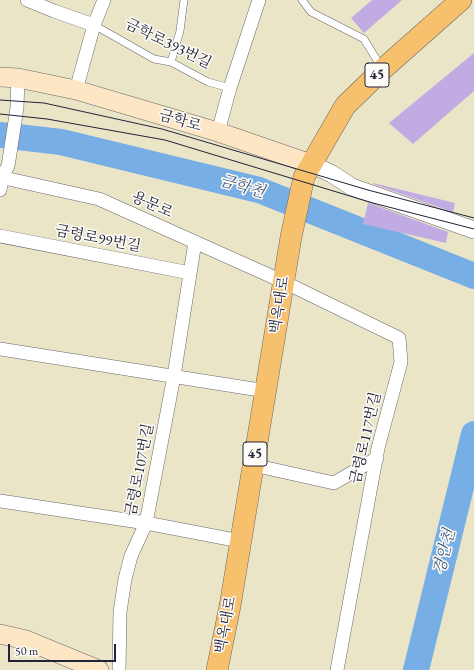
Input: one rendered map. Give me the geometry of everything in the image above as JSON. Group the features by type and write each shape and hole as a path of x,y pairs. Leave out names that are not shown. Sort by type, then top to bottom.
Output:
{"main road":[{"name":"백옥대로","path":"217,670 230,606 291,237 307,170 345,106 461,0"},
{"name":"금학로","path":"9,77 76,90 218,132 307,170"},
{"path":"0,634 26,640 77,666 98,670"}],"street":[{"path":"27,0 94,25"},
{"path":"76,90 94,25 104,0"},
{"path":"218,132 230,88 259,0"},
{"path":"0,190 1,177 10,160 17,108 9,77"},
{"name":"금학로","path":"307,170 332,174 352,187 474,229"},
{"name":"용문로","path":"1,177 99,199 284,282"},
{"name":"금령로99번길","path":"0,236 190,273"},
{"name":"금령로107번길","path":"120,670 120,612 125,579 131,556 146,523 174,376 195,242"},
{"name":"금령로117번길","path":"284,282 399,338 400,362 377,458 337,670"},
{"path":"0,349 266,391"},
{"path":"253,464 334,483 377,458"},
{"path":"0,501 146,523 240,541"}],"lane":[{"path":"171,62 180,31 184,0"},
{"path":"302,0 311,12 364,39 383,70"},
{"name":"금학로393번길","path":"94,25 154,59 171,62 208,82 230,88"}],"building":[{"path":"372,0 402,0 364,33 351,18"},
{"path":"474,53 474,91 413,144 389,123"},
{"path":"373,184 455,203 453,212"},
{"path":"368,203 448,232 446,243 363,224"}],"waterway":[{"name":"금학천","path":"0,135 61,142 259,190 474,276"},
{"name":"경안천","path":"416,670 474,434"}],"tram line":[{"path":"0,100 44,103 162,129 368,190 474,218"},
{"path":"0,114 47,119 165,140 373,203 474,229"}]}
